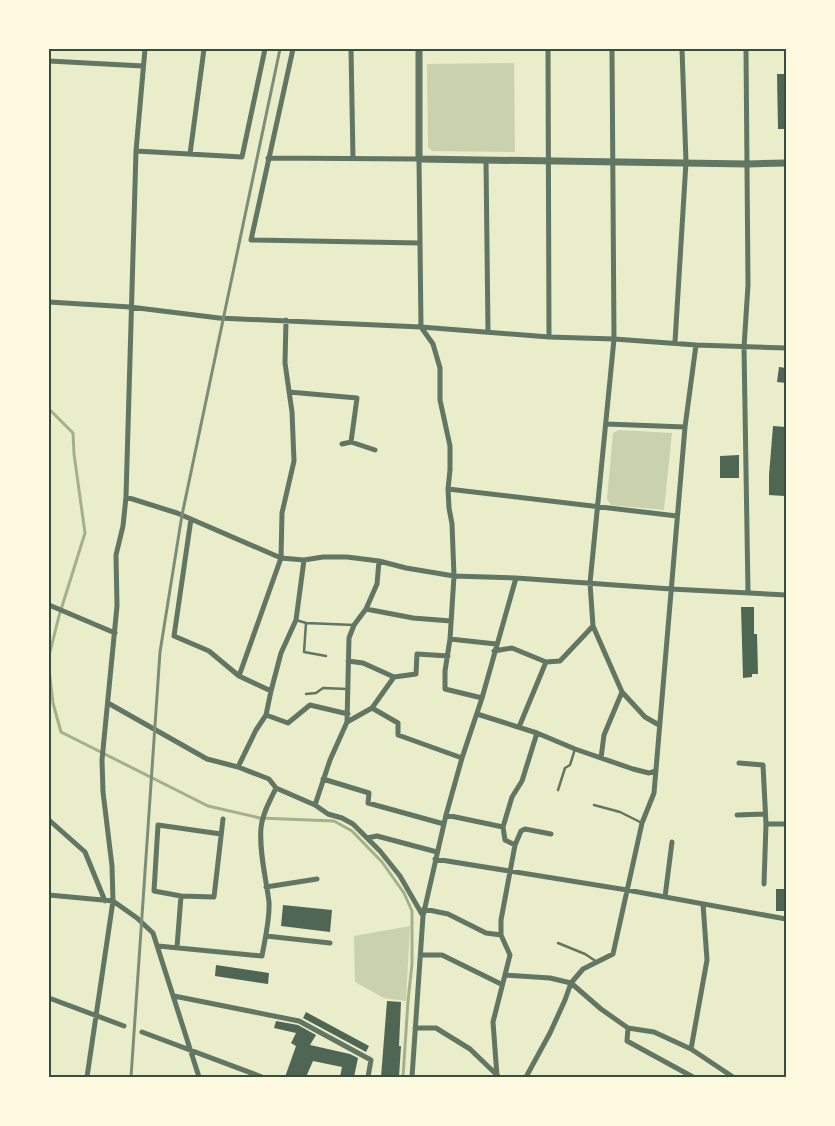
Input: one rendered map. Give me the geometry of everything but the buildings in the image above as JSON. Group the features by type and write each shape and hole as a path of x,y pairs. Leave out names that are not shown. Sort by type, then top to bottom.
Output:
{"street":[{"path":"87,1077 113,902 112,866 103,792 102,760 117,606 116,555 124,526 126,497 136,151 145,49"},
{"path":"190,154 204,49"},
{"path":"136,151 242,157 265,49"},
{"path":"293,49 251,240 420,243"},
{"path":"351,49 353,159"},
{"path":"420,49 421,327 433,344 440,368 440,400 450,446 448,489 452,524 454,576 445,689 482,698"},
{"path":"548,49 549,337"},
{"path":"612,49 614,339 590,583 593,626 622,692 645,717 659,725"},
{"path":"675,342 686,162 682,49"},
{"path":"746,49 748,285 744,347 748,592"},
{"path":"49,61 143,66"},
{"path":"268,158 786,163"},
{"path":"486,160 488,332"},
{"path":"49,302 130,307 219,318 421,327 549,337 675,342 696,345 786,348"},
{"path":"239,676 281,558 282,513 294,461 292,412 285,363 286,320"},
{"path":"526,1077 550,1033 571,983 583,968 613,954 642,823 654,793 685,427 696,345"},
{"path":"289,392 357,398 351,442"},
{"path":"606,424 685,427"},
{"path":"342,444 351,442 375,450"},
{"path":"448,489 677,516"},
{"path":"126,497 177,513 281,558 304,560 339,557 379,561 406,568 454,576 516,578 786,595"},
{"path":"191,519 174,636 209,651 239,676 270,691"},
{"path":"238,767 256,730 266,715 270,691 281,653 296,620 304,560"},
{"path":"315,805 330,760 347,722 349,638 354,625 366,609 377,584 379,561"},
{"path":"412,1077 424,908 446,815 516,578"},
{"path":"49,605 115,633"},
{"path":"366,609 413,618 450,621"},
{"path":"494,651 512,648 546,662 560,661 593,626"},
{"path":"450,639 496,644"},
{"path":"348,661 363,664 394,677 416,674 417,654 448,656"},
{"path":"519,727 546,662"},
{"path":"347,722 372,708 394,677"},
{"path":"601,758 604,735 622,692"},
{"path":"108,703 207,760 238,767 269,779 276,788 315,805 328,814 353,824 400,876 423,916"},
{"path":"266,715 288,723 310,704 348,714"},
{"path":"372,708 398,723 398,735 462,758"},
{"path":"477,714 537,733 575,749 633,769 649,772 655,771"},
{"path":"514,845 505,840 503,828 512,797 522,781 537,733"},
{"path":"739,763 763,765 766,824 764,884"},
{"path":"323,780 369,793 368,803 444,824"},
{"path":"158,946 262,956 269,904 261,844 261,828 265,813 276,788"},
{"path":"737,815 765,814"},
{"path":"446,815 503,828"},
{"path":"221,834 158,825 154,892 181,896 214,897 223,819"},
{"path":"49,820 85,852 105,900"},
{"path":"766,824 786,824"},
{"path":"497,1077 493,1022 501,984 510,956 501,935 501,920 514,845 521,831 525,829 551,834"},
{"path":"367,838 378,836 437,852"},
{"path":"665,897 672,842"},
{"path":"435,859 627,890 786,919"},
{"path":"266,887 317,878"},
{"path":"49,895 113,902 137,918 153,933 199,1077"},
{"path":"177,947 181,896"},
{"path":"691,1049 707,960 703,904"},
{"path":"424,908 448,914 486,933 501,935"},
{"path":"266,936 330,943"},
{"path":"421,954 442,955 501,984"},
{"path":"505,975 550,978 571,983 601,1009 628,1028 654,1032 691,1049 733,1077"},
{"path":"174,996 299,1021 371,1060 368,1077"},
{"path":"49,998 124,1026"},
{"path":"415,1028 436,1028 470,1049 497,1077"},
{"path":"628,1028 626,1040 693,1077"},
{"path":"142,1032 262,1077"}],"lane":[{"path":"296,620 306,623 354,625"},
{"path":"306,623 304,652 326,656"},
{"path":"306,694 316,693 323,688 348,689"},
{"path":"558,790 565,768 570,765 575,749"},
{"path":"594,805 620,812 642,823"},
{"path":"558,943 585,954 597,962"}],"green space":[{"path":"514,63 515,152 432,151 428,147 427,64"},
{"path":"619,430 672,433 664,510 611,505 607,499 613,433"},
{"path":"410,926 406,1001 384,998 355,982 354,936"}],"waterway":[{"path":"49,409 73,433 74,454 85,533 59,616 49,656"},
{"path":"49,669 53,703 61,732 208,806 260,818 334,821 352,831 382,862 404,893 412,911 412,964 403,1077"}],"railway":[{"path":"131,1077 160,652 182,515 280,49"}]}
